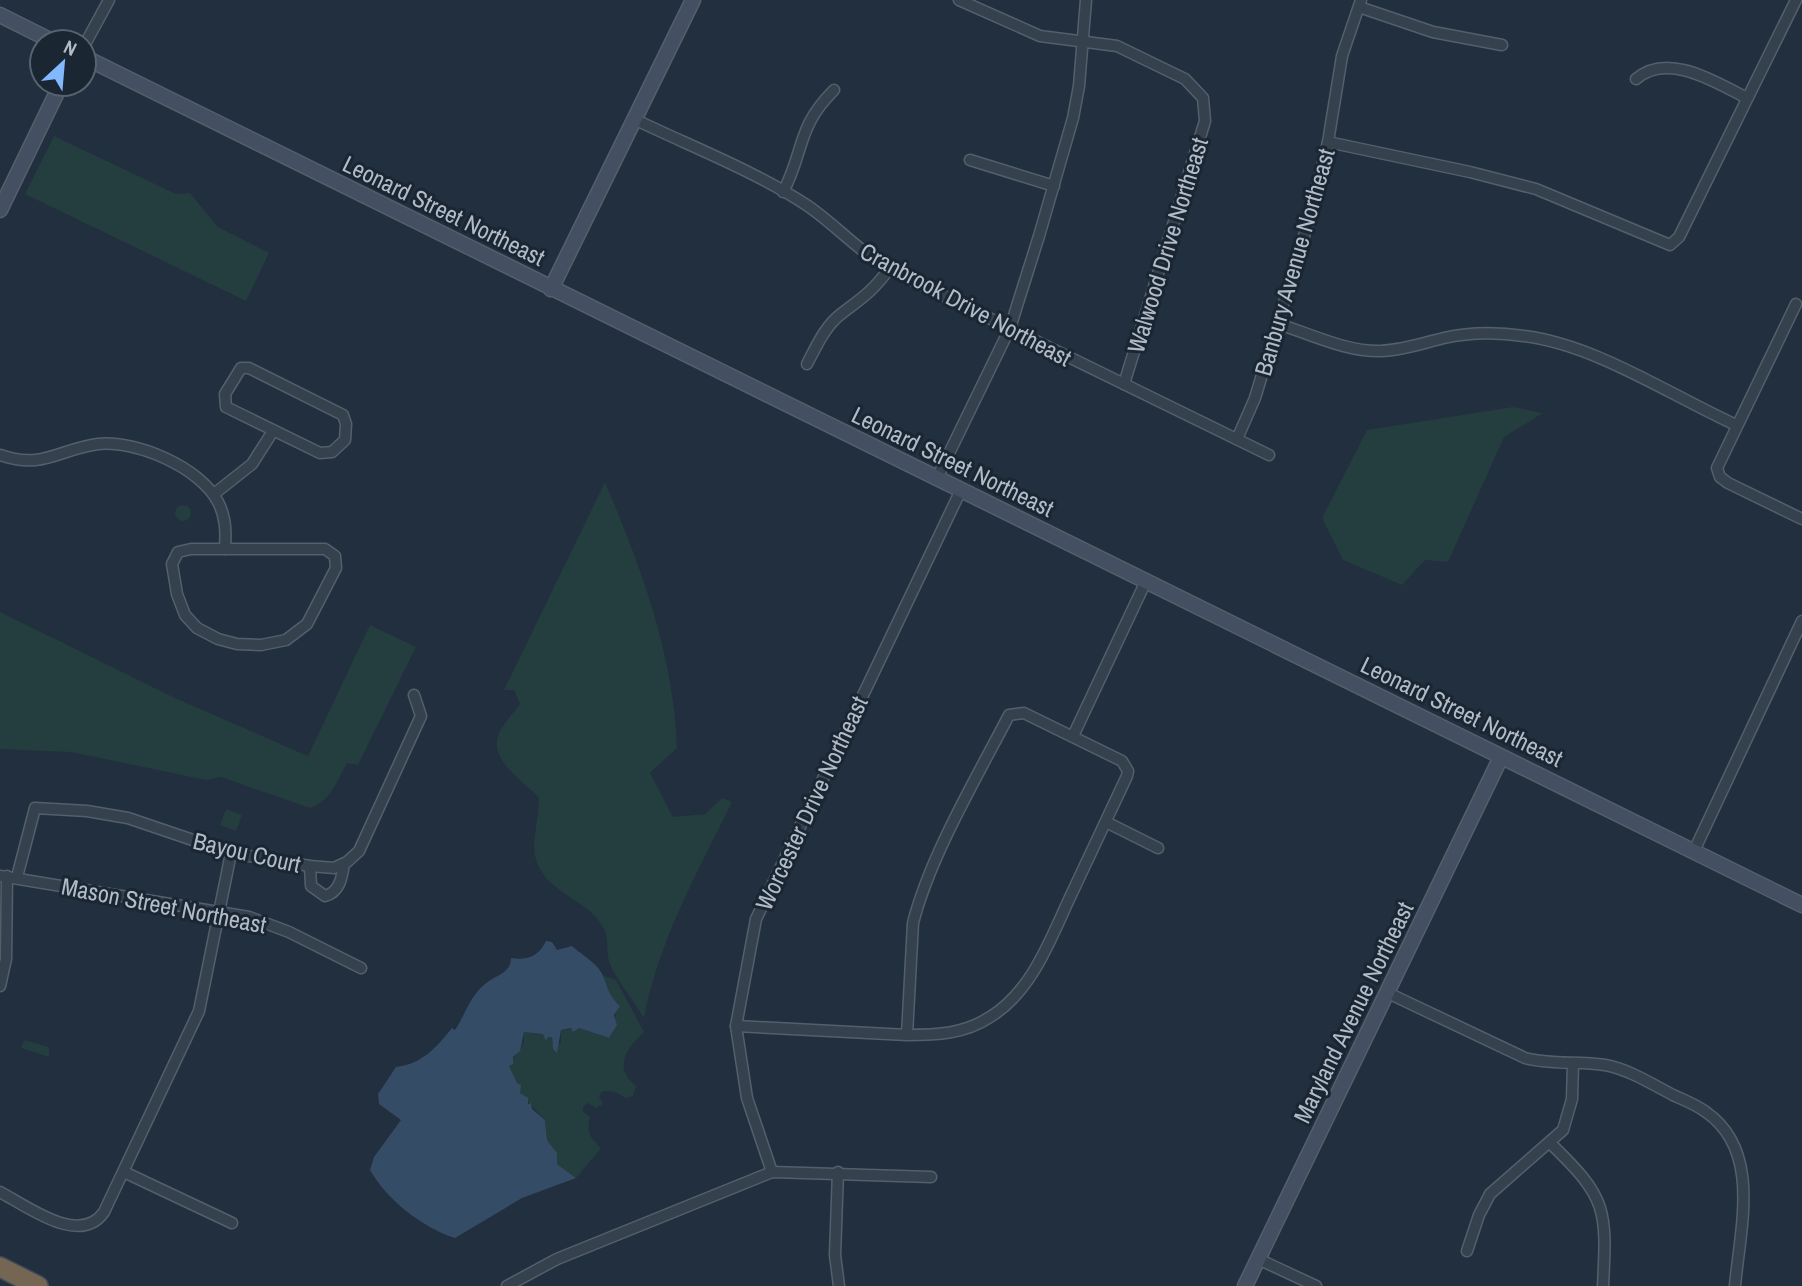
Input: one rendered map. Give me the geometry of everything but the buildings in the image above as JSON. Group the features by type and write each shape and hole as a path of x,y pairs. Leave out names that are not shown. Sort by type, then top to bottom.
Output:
{"highway":[{"path":"0,1268 38,1286"}],"main road":[{"path":"551,289 693,0"},
{"path":"0,16 28,29"},
{"name":"Leonard Street Northeast","path":"98,64 1802,905"},
{"path":"0,210 54,98"},
{"name":"Maryland Avenue Northeast","path":"1245,1286 1501,757"}],"street":[{"path":"94,28 109,0"},
{"path":"959,0 1029,32 1083,41"},
{"path":"937,478 1010,328 1073,118 1086,0"},
{"path":"1328,142 1470,172 1536,190 1670,245 1679,237 1796,0"},
{"path":"1360,3 1433,32 1502,45"},
{"name":"Banbury Avenue Northeast","path":"1237,439 1255,398 1311,213 1328,142 1342,56 1360,3"},
{"name":"Walwood Drive Northeast","path":"1083,41 1117,46 1185,79 1197,89 1205,106 1205,121 1124,384"},
{"path":"1636,79 1648,72 1666,69 1684,71 1706,77 1747,98"},
{"path":"783,192 812,113 834,90"},
{"name":"Cranbrook Drive Northeast","path":"634,119 809,207 856,248 889,269 1269,455"},
{"path":"970,160 1054,186"},
{"path":"807,364 827,329 840,314 875,288 889,269"},
{"path":"1796,304 1719,461 1717,473 1728,483 1802,519"},
{"path":"1278,324 1346,347 1369,351 1407,348 1465,334 1500,333 1541,338 1597,358 1736,425"},
{"path":"241,368 249,368 340,413 346,420 345,440 332,452 324,454 273,431 230,410 223,403 235,373 241,368"},
{"path":"214,494 252,464 273,431"},
{"path":"0,455 19,461 45,461 88,446 128,445 155,453 203,482 214,494 224,519 225,549"},
{"name":"Worcester Drive Northeast","path":"772,1172 747,1098 736,1026 747,958 766,891 961,490"},
{"path":"184,549 225,549 325,549 335,556 336,568 302,630 286,640 261,645 237,644 202,632 185,615 177,594 172,564 178,552 184,549"},
{"path":"1073,736 1146,581"},
{"path":"1694,851 1802,621"},
{"path":"310,866 311,886 325,896 338,888 344,863 359,851 421,716 414,695"},
{"path":"736,1026 907,1035 965,1030 1000,1010 1018,992 1038,963 1128,771 1122,761 1024,713 1009,715 928,876 917,906 912,933 907,1035"},
{"name":"Bayou Court","path":"8,877 34,808 87,811 128,818 231,853 310,866 334,868 344,863"},
{"path":"1106,822 1158,848"},
{"path":"0,1192 70,1226 86,1226 104,1212 194,1027 203,995 231,853"},
{"path":"0,986 6,959 8,877"},
{"name":"Mason Street Northeast","path":"8,877 264,921 361,968"},
{"path":"1388,993 1525,1058 1545,1063 1605,1065 1622,1070 1706,1111 1724,1128 1736,1147 1743,1167 1735,1286"},
{"path":"1467,1251 1479,1215 1490,1194 1503,1180 1551,1144 1563,1130 1570,1116 1573,1064"},
{"path":"1551,1144 1582,1174 1598,1196 1605,1223 1603,1286"},
{"path":"124,1171 232,1223"},
{"path":"507,1286 569,1254 772,1172 931,1177"},
{"path":"838,1172 835,1255 839,1286"},
{"path":"1258,1259 1316,1286"}],"green space":[{"path":"54,136 176,194 190,193 218,227 269,253 246,301 25,194"},
{"path":"1513,407 1543,413 1504,437 1448,562 1425,560 1402,585 1343,560 1322,518 1367,430"},
{"path":"605,482 643,579 670,679 677,748 650,773 673,817 705,814 722,798 732,802 669,934 644,1018 610,964 603,927 596,917 547,879 540,869 534,851 539,798 504,763 497,745 502,728 520,704 514,690 504,690"},
{"path":"180,505 186,505 191,513 189,519 180,521 175,516 175,510"},
{"path":"0,612 175,698 308,756 370,625 416,647 358,765 347,763 328,796 310,808 221,777 206,780 71,752 0,749"},
{"path":"226,809 242,815 236,831 220,825"},
{"path":"604,976 616,980 644,1032 625,1058 625,1072 636,1086 633,1096 626,1098 615,1092 603,1091 599,1096 603,1104 596,1108 588,1103 583,1106 583,1112 590,1117 590,1134 601,1148 576,1178 557,1164 557,1153 547,1140 545,1120 520,1093 509,1066 524,1042 524,1032 544,1034 547,1041 548,1037 552,1037 553,1049 561,1042 561,1030 579,1028 608,1038 612,1034 617,1008 605,987"},
{"path":"24,1040 49,1047 49,1057 21,1048"}],"water":[{"path":"546,941 552,942 557,950 572,946 590,960 602,973 610,993 620,1006 614,1015 617,1025 609,1038 579,1028 573,1032 571,1028 561,1030 557,1053 553,1049 552,1037 548,1037 546,1041 543,1034 524,1032 520,1051 509,1066 517,1083 521,1085 520,1093 528,1098 528,1104 531,1103 532,1109 545,1120 547,1140 557,1153 557,1164 576,1178 522,1198 455,1238 407,1212 386,1192 370,1170 374,1157 401,1120 379,1104 378,1094 396,1067 421,1059 452,1028 455,1030 475,994 508,968 511,958 532,956"}]}
